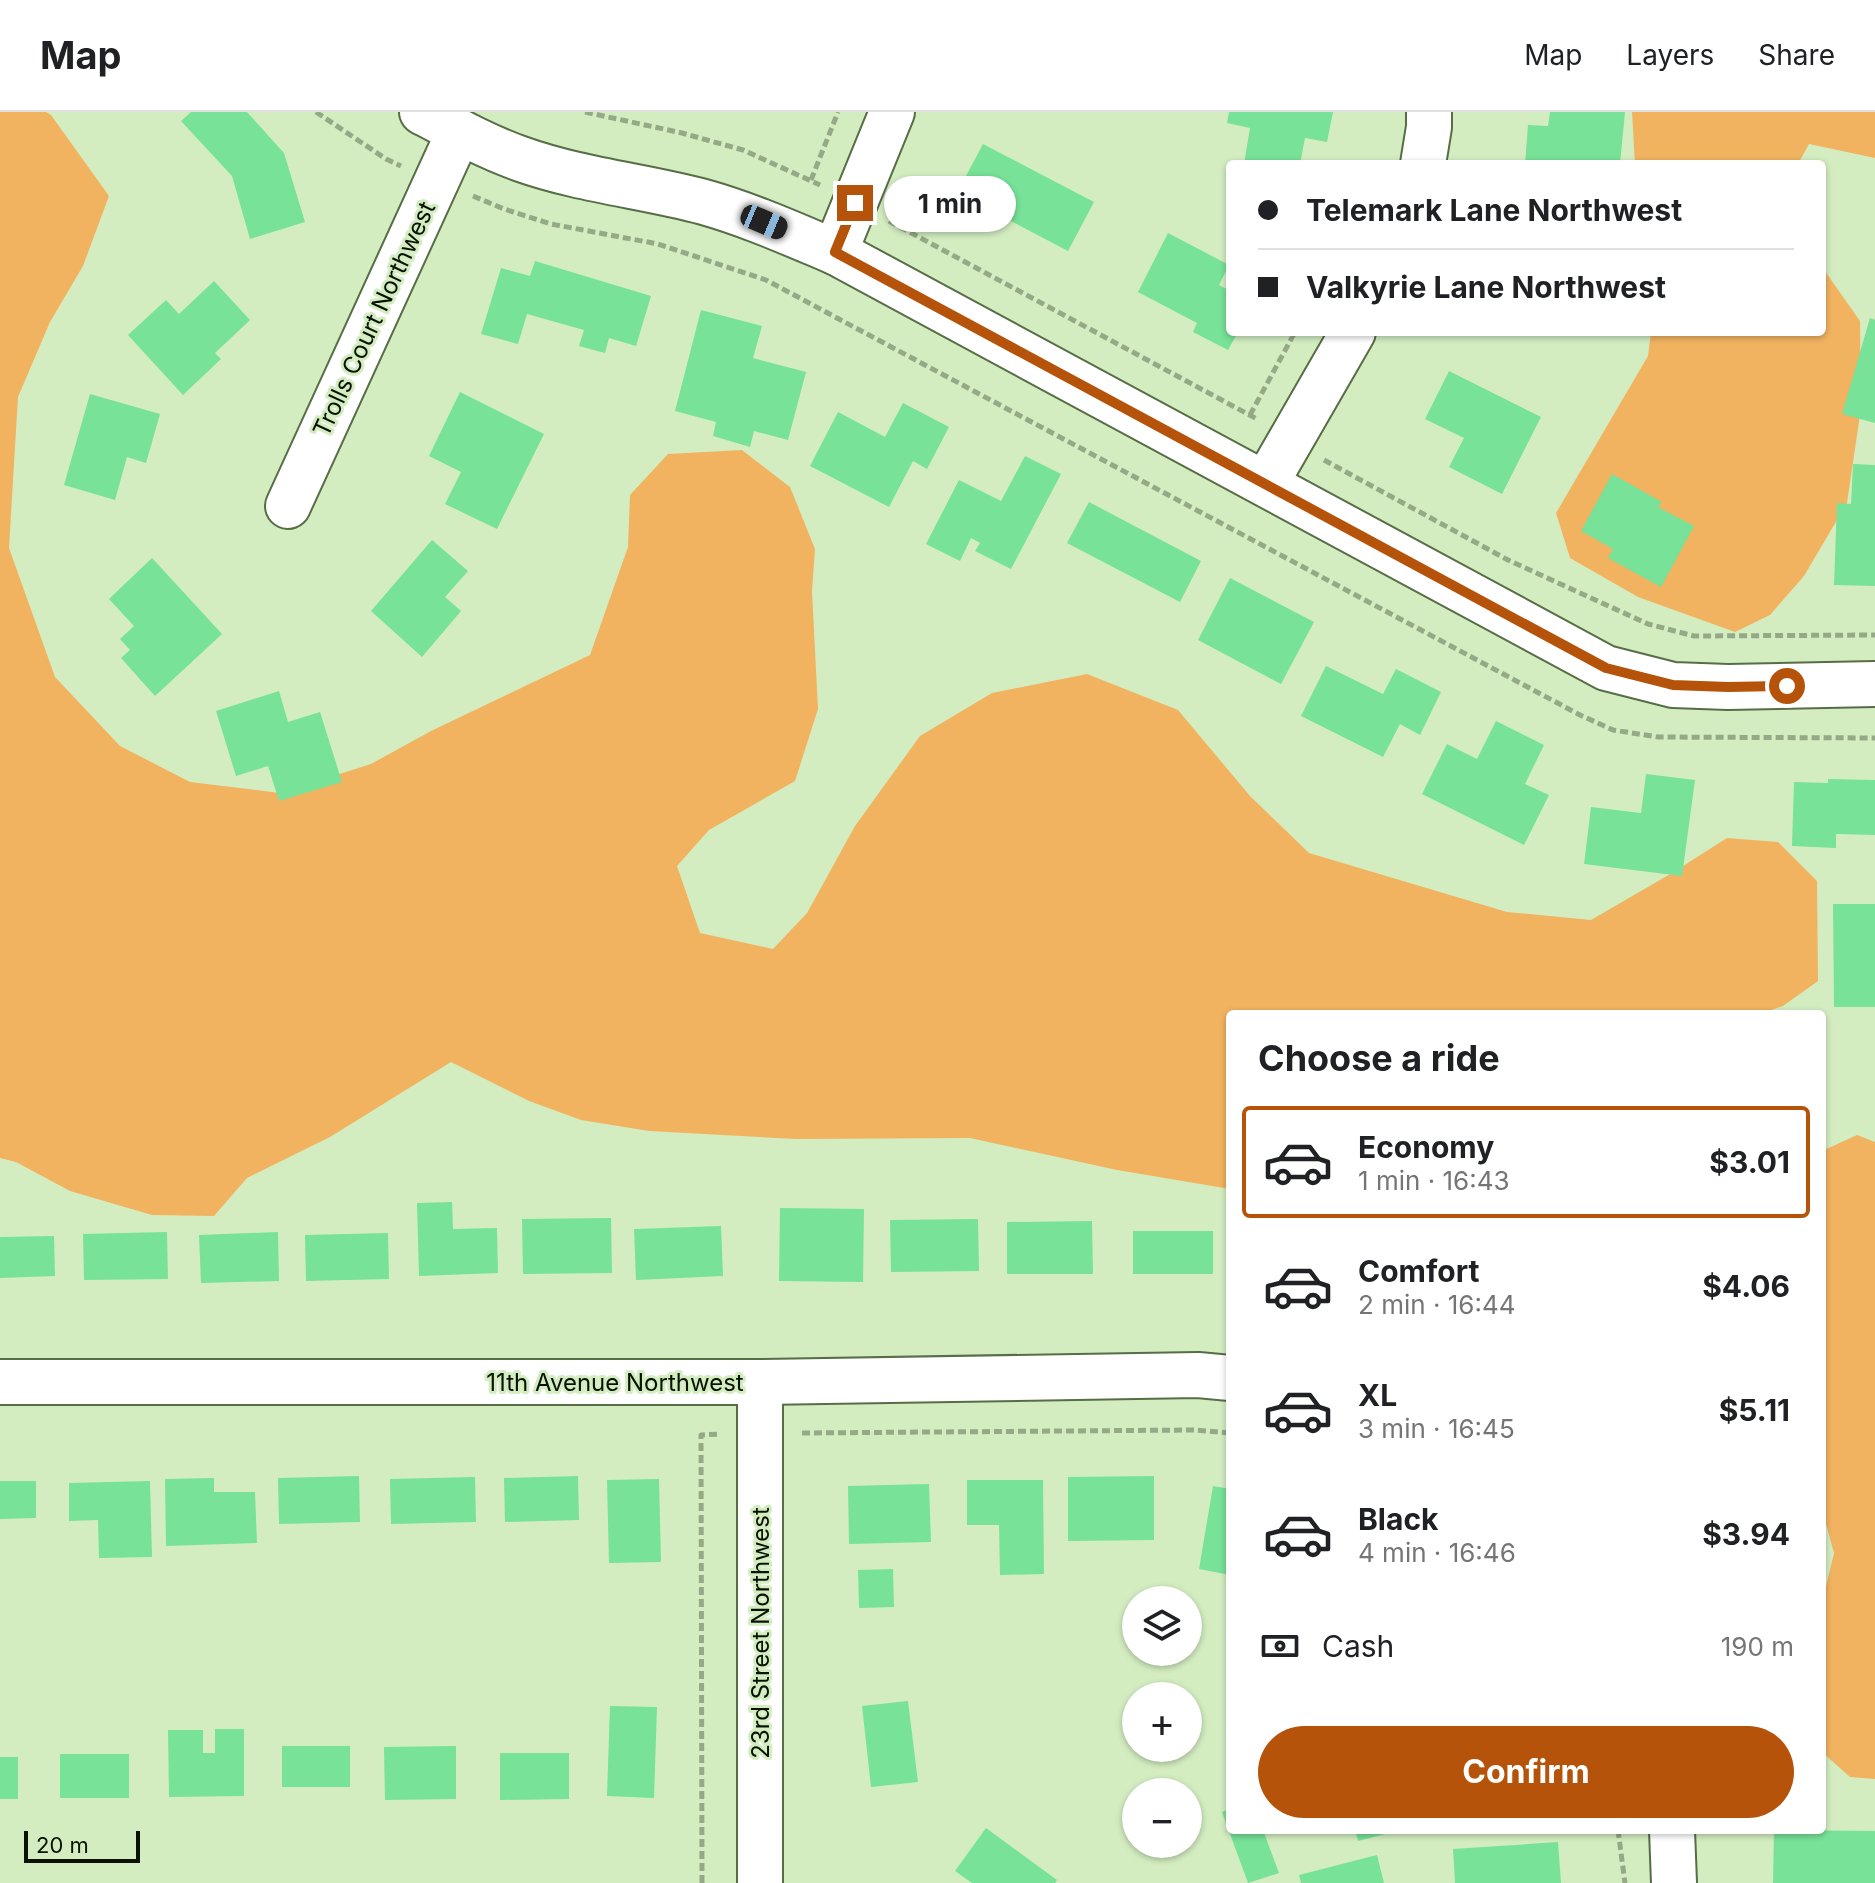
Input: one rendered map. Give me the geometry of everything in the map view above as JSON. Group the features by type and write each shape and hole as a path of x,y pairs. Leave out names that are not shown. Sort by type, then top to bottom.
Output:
{"street":[{"path":"835,252 892,112"},
{"path":"1423,160 1429,112"},
{"path":"441,122 521,159 705,202 764,222 835,252 1606,668 1673,685 1875,684"},
{"name":"Trolls Court Northwest","path":"288,506 441,122"},
{"path":"1266,483 1351,336"},
{"name":"11th Avenue Northwest","path":"0,1382 760,1382 1198,1375 1226,1378"},
{"name":"23rd Street Northwest","path":"760,1382 760,1883"},
{"path":"1672,1834 1674,1883"}],"path":[{"path":"585,112 743,150 811,180 838,112"},
{"path":"896,224 1250,415 1293,336"},
{"path":"1324,460 1508,560 1648,624 1694,636 1875,635"},
{"path":"806,1433 1195,1430 1226,1433"},
{"path":"701,1435 702,1883"},
{"path":"1619,1834 1625,1883"}],"shaded area":[{"path":"0,112 46,112 51,115 109,196 83,266 50,322 18,397 9,548 55,677 120,746 190,782 280,793 371,764 431,731 590,655 628,547 630,495 668,454 742,450 790,487 815,549 812,591 818,709 795,781 709,830 677,866 700,933 773,949 807,913 855,826 920,736 992,693 1087,674 1178,710 1250,796 1309,853 1507,912 1591,920 1727,838 1778,842 1817,881 1818,981 1783,1006 1771,1010 1226,1010 1226,1188 1117,1170 970,1138 796,1139 649,1131 581,1120 529,1101 451,1062 330,1137 247,1178 214,1216 152,1215 70,1191 16,1162 0,1158"},
{"path":"1632,112 1875,112 1875,158 1809,144 1800,160 1635,160"},
{"path":"1826,273 1860,321 1861,408 1847,503 1804,576 1770,615 1735,632 1638,597 1570,558 1556,513 1648,356 1650,336 1826,336"},
{"path":"1857,1135 1875,1142 1875,1779 1850,1777 1826,1756 1826,1586 1834,1553 1826,1524 1826,1149"}],"building":[{"path":"191,112 247,112 284,153 305,222 250,239 232,176 181,121"},
{"path":"1229,112 1333,112 1327,142 1305,138 1301,160 1245,160 1250,128 1227,123"},
{"path":"1550,112 1625,112 1620,160 1525,160 1528,125 1548,126"},
{"path":"983,144 1094,202 1068,251 957,193"},
{"path":"1168,233 1226,263 1219,285 1226,289 1226,336 1236,336 1228,350 1193,332 1197,323 1138,292"},
{"path":"535,261 651,296 636,346 609,338 605,353 579,346 584,330 527,314 518,344 481,334 501,268 530,276"},
{"path":"214,281 250,320 215,353 221,359 183,395 128,335 166,300 179,314"},
{"path":"701,310 762,326 753,358 806,372 788,440 754,431 750,447 713,436 716,422 675,411"},
{"path":"1870,318 1875,320 1875,423 1842,414"},
{"path":"1449,371 1541,417 1502,494 1449,467 1464,438 1425,419"},
{"path":"460,392 544,434 497,529 445,504 461,472 429,456"},
{"path":"90,394 160,414 146,463 127,457 115,500 64,485"},
{"path":"903,403 949,427 927,469 913,461 889,507 810,466 838,412 885,437"},
{"path":"1025,456 1061,474 1011,569 975,551 980,543 971,538 960,561 926,544 959,480 1001,501"},
{"path":"1853,464 1875,465 1875,586 1834,585 1837,503 1851,504"},
{"path":"1612,474 1662,502 1658,507 1694,526 1661,587 1608,558 1613,549 1581,531"},
{"path":"1089,502 1201,561 1180,602 1067,543"},
{"path":"432,540 468,571 445,597 461,611 422,657 371,611"},
{"path":"152,558 222,634 155,696 121,658 130,650 120,639 134,626 109,599"},
{"path":"1230,578 1314,622 1281,684 1198,640"},
{"path":"1326,666 1383,694 1396,669 1441,692 1420,735 1400,724 1383,757 1301,716"},
{"path":"279,691 288,722 320,712 342,782 279,801 268,766 236,776 216,711"},
{"path":"1496,721 1544,745 1525,784 1549,795 1524,845 1422,794 1447,744 1477,759"},
{"path":"1646,774 1695,780 1682,876 1584,864 1591,807 1641,813"},
{"path":"1828,779 1875,780 1875,835 1836,834 1836,848 1792,846 1794,782 1828,783"},
{"path":"1833,904 1875,904 1875,1007 1834,1007"},
{"path":"452,1202 453,1229 497,1228 498,1273 419,1276 417,1203"},
{"path":"780,1208 864,1209 863,1282 779,1281"},
{"path":"611,1218 612,1273 523,1274 522,1219"},
{"path":"978,1219 979,1271 891,1272 890,1220"},
{"path":"1092,1221 1093,1274 1007,1274 1007,1222"},
{"path":"721,1226 723,1276 636,1280 634,1229"},
{"path":"1133,1231 1213,1231 1213,1274 1133,1274"},
{"path":"167,1232 168,1279 84,1280 83,1234"},
{"path":"278,1232 279,1281 201,1283 199,1235"},
{"path":"388,1233 389,1279 306,1281 305,1235"},
{"path":"54,1236 55,1276 0,1278 0,1237"},
{"path":"359,1476 360,1522 279,1524 278,1478"},
{"path":"578,1476 579,1520 505,1522 504,1478"},
{"path":"1154,1476 1154,1540 1068,1541 1068,1477"},
{"path":"475,1477 476,1522 391,1524 390,1479"},
{"path":"214,1478 214,1492 255,1492 257,1543 166,1546 165,1479"},
{"path":"659,1479 661,1562 609,1563 607,1480"},
{"path":"967,1480 1043,1480 1044,1574 1000,1575 999,1525 967,1525"},
{"path":"0,1481 36,1481 36,1518 0,1519"},
{"path":"150,1481 152,1557 99,1558 98,1520 69,1521 69,1483"},
{"path":"929,1484 931,1542 849,1544 848,1486"},
{"path":"1213,1486 1226,1488 1226,1574 1199,1569"},
{"path":"893,1569 894,1607 859,1608 858,1570"},
{"path":"908,1701 918,1782 871,1787 862,1706"},
{"path":"610,1706 657,1707 654,1798 607,1796"},
{"path":"215,1729 244,1729 244,1796 169,1797 168,1730 203,1730 203,1753 215,1753"},
{"path":"282,1746 350,1746 350,1787 282,1787"},
{"path":"456,1746 456,1799 385,1800 384,1747"},
{"path":"500,1753 569,1753 569,1799 500,1800"},
{"path":"60,1754 129,1754 129,1798 60,1798"},
{"path":"0,1757 18,1757 18,1799 0,1799"},
{"path":"986,1828 1057,1880 1055,1883 972,1883 955,1871"},
{"path":"1875,1831 1875,1883 1773,1883 1774,1834"},
{"path":"1230,1834 1264,1834 1279,1873 1248,1883"},
{"path":"1356,1834 1385,1834 1358,1841"},
{"path":"1558,1842 1561,1883 1455,1883 1453,1849"},
{"path":"1377,1855 1384,1883 1301,1883 1299,1875"}],"route":[{"path":"855,203 835,252 1606,668 1673,685 1787,686"}]}
